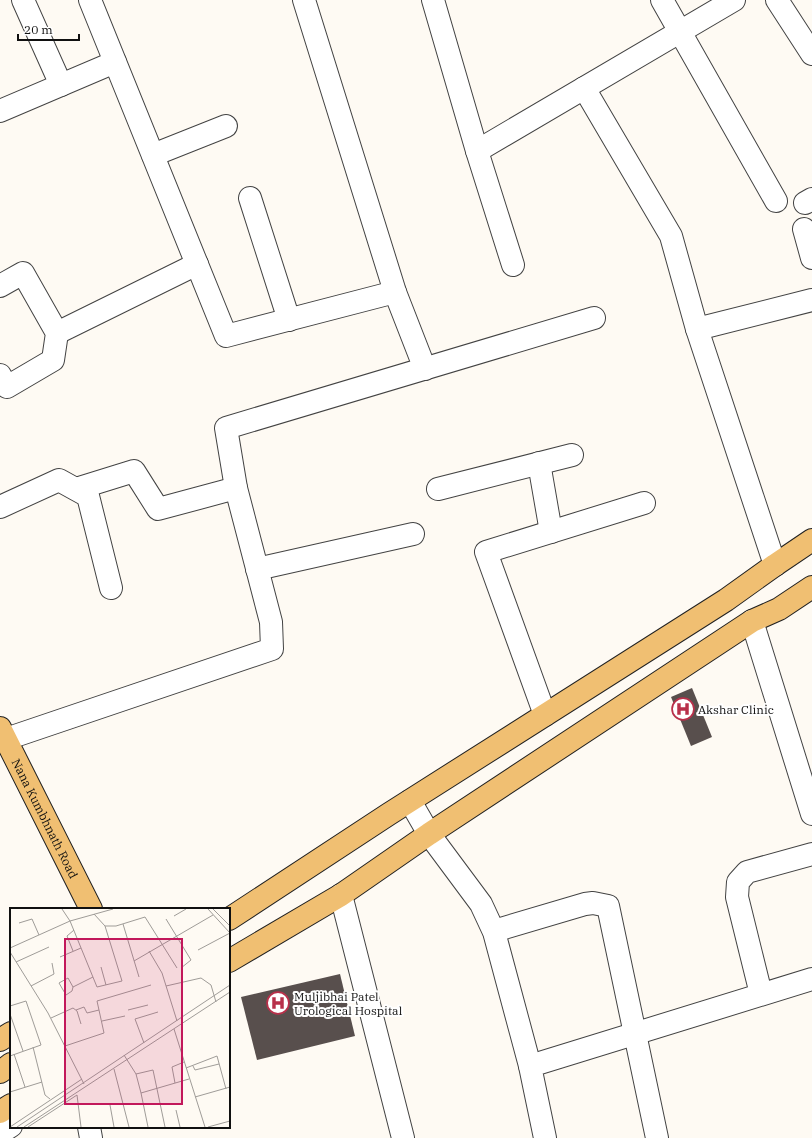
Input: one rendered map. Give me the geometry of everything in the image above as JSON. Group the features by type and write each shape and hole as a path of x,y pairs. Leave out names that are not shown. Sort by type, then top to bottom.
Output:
{"main road":[{"path":"230,918 410,801 726,600 774,565 812,540"},
{"path":"230,960 340,895 429,834 752,621 779,609 812,587"},
{"name":"Nana Kumbhnath Road","path":"3,733 90,908"},
{"path":"0,1040 10,1034"},
{"path":"0,1072 10,1065"}],"street":[{"path":"23,0 61,85"},
{"path":"90,0 226,336 395,292"},
{"path":"304,0 395,292 425,369"},
{"path":"433,0 477,151 513,265"},
{"path":"662,0 681,30 776,201"},
{"path":"477,151 734,0"},
{"path":"777,0 812,54"},
{"path":"0,111 115,62"},
{"path":"584,88 671,236 697,329 774,565"},
{"path":"153,155 226,126"},
{"path":"250,198 288,320"},
{"path":"804,229 812,258"},
{"path":"57,333 197,264"},
{"path":"0,286 23,273 57,333 53,360 8,387 0,375"},
{"path":"697,329 812,300"},
{"path":"3,733 272,649 271,622 236,488 226,428 594,318"},
{"path":"438,489 572,455"},
{"path":"539,463 550,532"},
{"path":"76,489 134,471 158,509 236,488"},
{"path":"0,507 59,480 88,496 111,588"},
{"path":"545,715 486,552 644,503"},
{"path":"257,569 413,534"},
{"path":"752,621 812,814"},
{"path":"410,801 429,834 481,904 494,931 530,1066 545,1138"},
{"path":"761,994 738,897 738,882 747,872 812,854"},
{"path":"340,895 403,1138"},
{"path":"494,931 585,904 593,903 608,906 657,1138"},
{"path":"530,1066 812,979"},
{"path":"0,1133 7,1113"},
{"path":"89,1128 90,1138"}],"building":[{"path":"692,688 712,737 691,746 671,697"},
{"path":"340,974 355,1036 257,1060 241,997"}],"place":[{"name":"Akshar Clinic","path":"683,709"},
{"name":"Muljibhai Patel Urological Hospital","path":"278,1003"}]}
